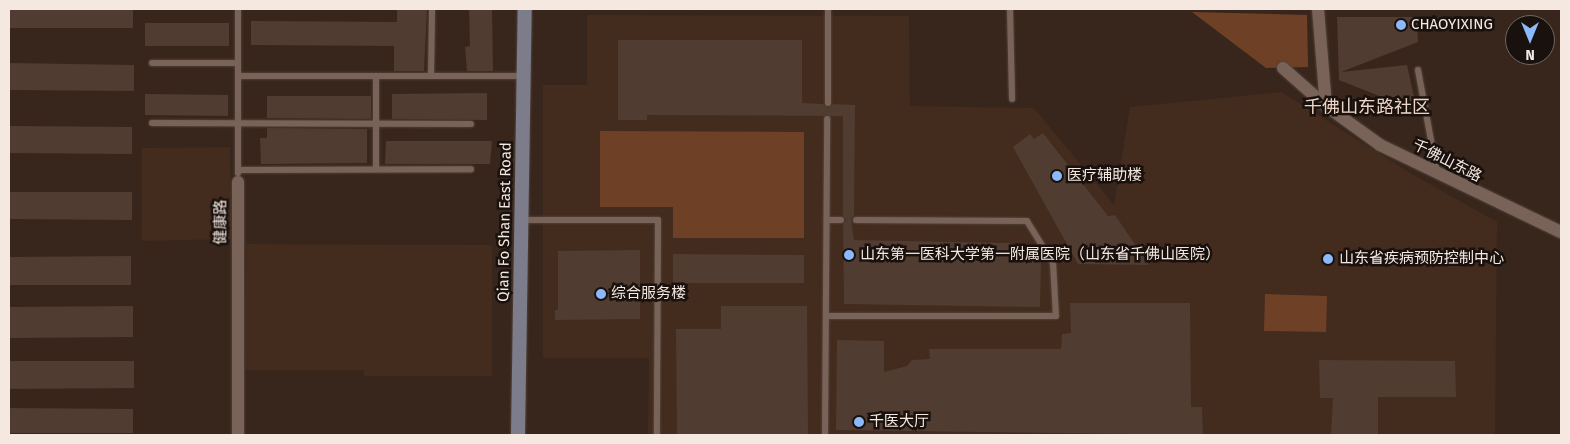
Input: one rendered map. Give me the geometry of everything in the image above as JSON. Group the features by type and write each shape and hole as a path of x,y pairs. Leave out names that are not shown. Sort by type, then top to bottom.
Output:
{"main road":[{"name":"Qian Fo Shan East Road","path":"518,435 525,9"}],"street":[{"path":"1318,9 1326,106"},
{"name":"千佛山东路","path":"1284,68 1326,106 1380,145 1561,232"},
{"name":"健康路","path":"238,176 238,435"}],"lane":[{"name":"健康路","path":"238,9 238,176"},
{"path":"431,76 432,9"},
{"path":"828,9 828,103"},
{"path":"1010,9 1012,99"},
{"path":"152,63 238,62"},
{"path":"1418,70 1437,174"},
{"path":"238,76 523,76"},
{"path":"376,76 376,169"},
{"path":"825,435 827,119"},
{"path":"152,122 471,124"},
{"path":"238,176 376,169 471,169"},
{"path":"521,220 658,220 657,435"},
{"path":"826,220 841,220"},
{"path":"826,316 1056,316 1053,263 1027,221 856,220"}],"shaded area":[{"path":"1192,12 1307,15 1308,67 1266,68"},
{"name":"山东第一医科大学第一附属医院（山东省千佛山医院）","path":"587,15 909,16 910,106 1034,108 1114,205 1130,107 1281,92 1412,174 1497,222 1495,435 648,435 649,358 543,358 543,85 587,85"},
{"path":"600,131 804,132 804,238 673,238 673,207 600,207"},
{"path":"230,147 231,239 142,241 142,148"},
{"path":"246,244 492,245 492,376 364,376 364,370 245,370"},
{"path":"1265,294 1327,296 1326,332 1264,331"}],"building":[{"path":"9,9 133,9 133,28 9,28"},
{"path":"469,9 492,9 493,71 467,71 465,47 470,46"},
{"path":"397,10 427,10 424,71 394,71 394,46 251,45 251,21 397,22"},
{"path":"1337,17 1417,17 1418,42 1341,72 1407,65 1417,111 1339,80"},
{"path":"145,23 229,23 229,46 145,46"},
{"path":"618,40 802,40 802,103 823,104 828,108 833,104 855,105 854,215 851,219 854,240 1010,243 1010,260 1041,261 1040,307 844,304 843,224 846,220 843,216 843,116 647,115 647,120 618,120"},
{"path":"9,63 134,65 134,91 9,90"},
{"path":"487,93 487,120 392,119 392,94"},
{"path":"145,94 228,95 228,116 145,115"},
{"path":"267,96 371,96 371,119 267,118"},
{"path":"9,126 132,127 132,154 9,153"},
{"path":"267,128 367,129 367,163 261,164 260,138 267,138"},
{"path":"1043,133 1108,216 1115,215 1149,265 1078,264 1013,147 1030,134 1034,139"},
{"path":"386,141 492,141 490,164 385,164"},
{"path":"9,192 132,192 132,220 9,219"},
{"name":"综合服务楼","path":"640,250 640,319 555,320 555,310 558,310 558,251"},
{"path":"673,254 804,255 804,283 673,283"},
{"path":"131,256 131,285 9,285 9,257"},
{"path":"1070,303 1190,303 1191,407 1202,407 1203,435 836,430 837,340 884,341 884,372 907,366 912,360 930,359 929,349 1061,349 1062,334 1071,333"},
{"path":"133,306 133,337 9,338 9,307"},
{"path":"721,306 807,306 808,435 677,435 676,329 721,329"},
{"path":"1319,360 1455,361 1456,397 1378,397 1378,435 1331,435 1333,398 1320,398"},
{"path":"9,361 134,361 134,388 9,389"},
{"path":"9,408 133,409 133,433 9,433"}],"place":[{"name":"CHAOYIXING","path":"1401,25"},
{"name":"医疗辅助楼","path":"1057,176"},
{"name":"山东第一医科大学第一附属医院（山东省千佛山医院）","path":"849,255"},
{"name":"山东省疾病预防控制中心","path":"1328,259"},
{"name":"综合服务楼","path":"601,294"},
{"name":"千医大厅","path":"859,422"}],"district":[{"name":"千佛山东路社区","path":"1367,107"}]}
